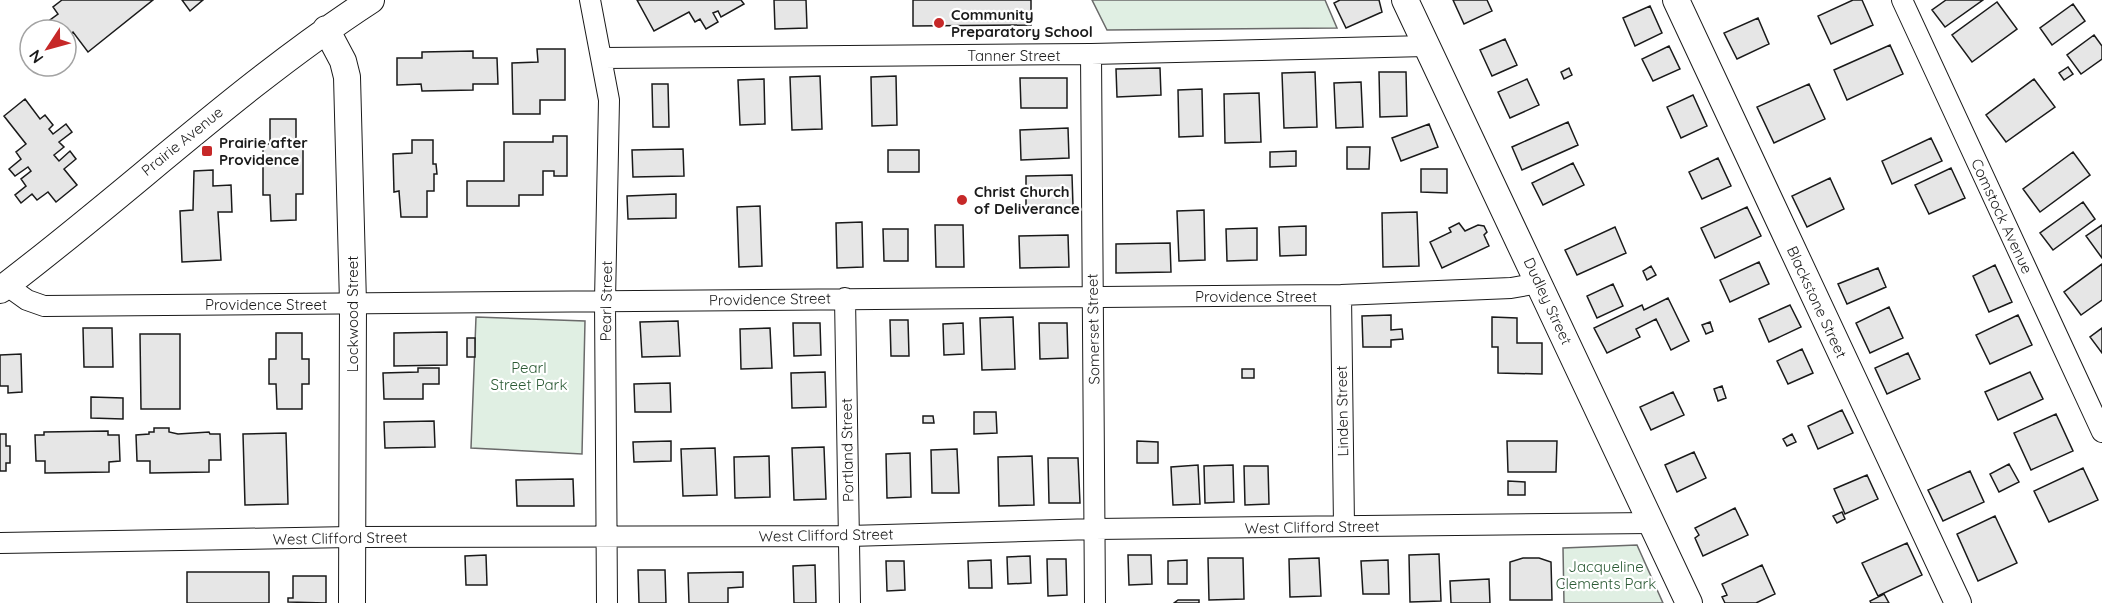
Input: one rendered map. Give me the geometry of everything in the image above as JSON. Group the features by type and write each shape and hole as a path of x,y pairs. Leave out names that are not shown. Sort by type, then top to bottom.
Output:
{"street":[{"name":"Prairie Avenue","path":"3,288 245,89 326,29 371,0"},
{"name":"Pearl Street","path":"590,0 603,58 609,100 605,301 607,603"},
{"name":"Dudley Street","path":"1405,0 1689,603"},
{"name":"Blackstone Street","path":"1676,0 1958,603"},
{"name":"Comstock Avenue","path":"1902,0 2102,432"},
{"name":"Lockwood Street","path":"326,29 343,61 347,77 353,303 352,603"},
{"name":"Tanner Street","path":"603,58 1091,54 1426,46"},
{"name":"Somerset Street","path":"1091,54 1095,603"},
{"name":"Providence Street","path":"3,288 44,306 1341,295 1511,288 1539,283"},
{"name":"Linden Street","path":"1341,295 1344,526"},
{"name":"Portland Street","path":"845,298 850,603"},
{"name":"West Clifford Street","path":"0,543 351,537 849,536 1095,529 1651,523"}],"green space":[{"path":"1092,0 1325,0 1337,28 1107,30"},
{"name":"Pearl Street Park","path":"476,317 585,321 582,454 471,448"},
{"name":"Jacqueline Clements Park","path":"1637,545 1663,603 1564,603 1563,548"}],"building":[{"path":"62,0 153,0 88,52 78,39 78,18 53,18 58,14 53,7"},
{"path":"182,0 203,0 190,11"},
{"path":"637,0 741,0 744,4 721,17 718,11 713,13 718,22 706,29 700,19 695,22 689,12 654,31"},
{"path":"774,0 806,0 807,28 775,29"},
{"path":"913,0 1031,0 1031,25 913,26"},
{"path":"1340,0 1379,0 1382,12 1346,28 1334,3"},
{"path":"1453,0 1487,0 1492,11 1464,24"},
{"path":"1853,0 1862,0 1873,25 1831,44 1818,16"},
{"path":"1946,0 1983,0 1945,27 1932,10"},
{"path":"1997,2 2017,29 1972,62 1952,35"},
{"path":"2073,4 2085,21 2052,45 2040,28"},
{"path":"1650,6 1662,33 1635,46 1623,18"},
{"path":"1758,18 1769,44 1737,59 1724,33"},
{"path":"2094,35 2102,46 2102,59 2081,74 2067,55"},
{"path":"1505,39 1517,65 1492,76 1480,50"},
{"path":"1890,45 1903,74 1847,100 1834,70"},
{"path":"1669,46 1680,69 1653,81 1642,59"},
{"path":"537,49 565,49 565,100 540,100 540,114 513,114 512,63 538,62"},
{"path":"473,51 473,58 497,58 498,84 473,84 473,90 422,91 421,84 397,85 397,58 422,58 422,52"},
{"path":"2068,67 2073,74 2064,80 2059,73"},
{"path":"1160,68 1161,95 1117,97 1116,69"},
{"path":"1569,68 1572,75 1564,79 1561,72"},
{"path":"1315,72 1317,127 1284,128 1282,73"},
{"path":"1379,72 1406,72 1407,116 1380,117"},
{"path":"820,76 822,129 792,130 790,77"},
{"path":"896,76 897,125 872,126 871,77"},
{"path":"1020,78 1067,78 1067,108 1021,108"},
{"path":"764,79 765,124 740,125 738,80"},
{"path":"1527,79 1539,105 1510,118 1498,92"},
{"path":"2034,79 2055,107 2006,142 1986,115"},
{"path":"1361,82 1363,127 1336,128 1334,83"},
{"path":"652,84 668,84 669,127 653,127"},
{"path":"1809,84 1825,119 1774,143 1757,107"},
{"path":"1202,89 1203,136 1179,137 1178,90"},
{"path":"1259,93 1261,142 1225,143 1224,94"},
{"path":"1693,95 1707,126 1681,138 1667,107"},
{"path":"25,99 40,119 45,115 53,125 49,129 53,134 66,124 72,132 59,142 64,147 54,155 59,161 70,151 76,159 64,169 77,185 56,202 48,192 37,200 32,194 21,203 15,195 26,186 21,179 31,171 28,167 15,176 9,169 21,159 16,152 26,144 4,116"},
{"path":"270,119 296,119 296,144 303,143 303,194 296,194 296,220 271,221 270,195 263,195 263,144 270,144"},
{"path":"1568,122 1578,145 1522,170 1512,147"},
{"path":"1429,124 1438,147 1401,161 1392,138"},
{"path":"1068,128 1069,158 1021,160 1020,130"},
{"path":"553,136 567,136 567,176 554,176 554,171 543,171 543,195 519,195 519,206 467,206 467,181 504,181 504,142 553,142"},
{"path":"1931,138 1942,161 1892,184 1882,161"},
{"path":"412,140 433,140 433,164 436,164 437,174 434,174 434,191 427,191 427,217 401,217 399,191 394,192 393,154 412,153"},
{"path":"1347,147 1370,147 1369,169 1347,169"},
{"path":"683,149 684,176 633,177 632,150"},
{"path":"888,150 919,150 919,172 888,172"},
{"path":"1296,151 1296,166 1270,167 1270,152"},
{"path":"2073,152 2090,175 2040,212 2023,189"},
{"path":"1718,158 1731,186 1702,199 1689,172"},
{"path":"1573,163 1584,185 1543,205 1532,183"},
{"path":"1951,168 1965,198 1929,214 1915,185"},
{"path":"1421,169 1447,169 1447,193 1421,192"},
{"path":"213,170 213,186 231,185 232,212 218,212 221,260 182,262 180,211 193,210 194,171"},
{"path":"1072,175 1073,206 1026,208 1026,176"},
{"path":"1830,178 1844,209 1807,227 1792,196"},
{"path":"676,194 676,218 628,219 627,196"},
{"path":"2083,202 2095,219 2053,250 2040,233"},
{"path":"760,206 762,266 739,267 737,207"},
{"path":"1747,207 1761,236 1715,258 1701,228"},
{"path":"1204,210 1205,260 1179,261 1177,211"},
{"path":"1417,212 1419,266 1383,267 1382,213"},
{"path":"862,222 863,267 837,268 836,223"},
{"path":"1459,223 1465,231 1478,225 1484,226 1487,232 1484,235 1489,246 1442,268 1430,242 1451,232 1449,228"},
{"path":"935,225 963,225 964,267 936,267"},
{"path":"2102,225 2102,258 2086,236"},
{"path":"1306,226 1306,255 1280,256 1279,227"},
{"path":"1615,227 1626,253 1577,275 1565,250"},
{"path":"1257,228 1257,260 1227,261 1226,229"},
{"path":"883,229 908,229 908,261 884,261"},
{"path":"1068,235 1069,267 1020,268 1019,236"},
{"path":"1170,243 1171,272 1116,273 1116,244"},
{"path":"1759,262 1769,284 1730,302 1720,280"},
{"path":"2102,264 2102,300 2081,315 2064,292"},
{"path":"1995,265 2012,302 1989,312 1973,276"},
{"path":"1651,266 1656,275 1647,280 1643,271"},
{"path":"1878,268 1886,287 1847,304 1838,284"},
{"path":"1613,284 1623,306 1597,318 1587,296"},
{"path":"1668,298 1689,341 1671,350 1656,319 1636,329 1640,337 1607,353 1594,328 1642,305 1644,310"},
{"path":"1790,305 1801,327 1769,342 1759,319"},
{"path":"1889,307 1903,338 1870,353 1856,323"},
{"path":"1391,315 1391,330 1402,329 1403,339 1391,340 1391,347 1363,347 1362,316"},
{"path":"2018,315 2032,345 1990,364 1976,335"},
{"path":"1013,317 1015,369 982,370 980,318"},
{"path":"1492,317 1517,318 1517,343 1542,343 1542,374 1498,373 1498,347 1492,347"},
{"path":"890,320 908,320 909,356 891,356"},
{"path":"678,321 680,356 642,357 640,322"},
{"path":"1710,322 1713,331 1706,334 1702,325"},
{"path":"793,323 820,323 821,355 794,356"},
{"path":"963,323 964,354 944,355 943,324"},
{"path":"1039,323 1067,323 1068,358 1040,359"},
{"path":"83,328 112,328 113,367 84,367"},
{"path":"770,328 772,368 741,369 740,329"},
{"path":"2102,328 2102,353 2090,337"},
{"path":"447,332 447,365 394,366 394,333"},
{"path":"276,333 302,333 302,359 309,359 309,384 302,384 302,409 277,409 276,384 269,384 269,359 276,359"},
{"path":"140,334 180,334 180,409 141,409"},
{"path":"467,338 475,338 475,357 467,357"},
{"path":"1802,349 1813,373 1788,384 1777,361"},
{"path":"1908,353 1920,379 1887,394 1875,368"},
{"path":"21,354 22,392 8,393 8,386 0,386 0,355"},
{"path":"418,368 439,368 439,384 423,384 423,399 384,399 383,373 418,372"},
{"path":"1242,369 1254,369 1254,378 1242,378"},
{"path":"825,372 826,407 792,408 791,373"},
{"path":"2030,372 2043,399 1998,420 1985,392"},
{"path":"670,383 671,412 635,412 634,384"},
{"path":"1722,386 1726,398 1718,401 1714,389"},
{"path":"1673,392 1684,415 1651,430 1640,407"},
{"path":"91,397 123,398 123,419 91,418"},
{"path":"1842,410 1853,433 1818,449 1808,426"},
{"path":"974,412 996,412 997,433 974,434"},
{"path":"2056,414 2073,451 2031,470 2014,433"},
{"path":"923,416 933,416 934,423 923,423"},
{"path":"434,421 435,447 385,448 384,422"},
{"path":"154,428 169,428 169,432 178,434 209,432 220,434 221,460 209,460 209,472 150,473 150,461 137,461 136,435 149,434 149,432 154,432"},
{"path":"108,431 108,435 119,435 120,461 109,462 109,472 45,473 45,461 36,461 35,435 44,435 44,432"},
{"path":"286,433 288,504 245,505 243,434"},
{"path":"0,434 6,434 6,446 10,446 10,463 6,463 6,471 0,471"},
{"path":"1792,434 1796,442 1787,446 1783,439"},
{"path":"671,441 671,461 634,462 633,442"},
{"path":"1137,441 1158,442 1158,463 1137,463"},
{"path":"1507,441 1557,441 1556,472 1508,472"},
{"path":"824,447 826,499 794,500 792,448"},
{"path":"715,448 717,495 683,496 681,449"},
{"path":"957,449 959,493 932,493 931,450"},
{"path":"1694,452 1706,478 1677,492 1665,465"},
{"path":"910,453 911,497 887,498 886,454"},
{"path":"769,456 770,497 735,498 734,457"},
{"path":"1032,456 1034,505 999,506 998,457"},
{"path":"1048,458 1078,458 1080,503 1049,503"},
{"path":"2009,464 2019,482 1999,492 1990,474"},
{"path":"1198,465 1200,504 1173,505 1171,467"},
{"path":"1233,465 1234,502 1205,503 1204,466"},
{"path":"1244,466 1268,466 1269,504 1245,505"},
{"path":"2083,468 2098,500 2049,522 2034,491"},
{"path":"1970,471 1984,502 1943,521 1928,490"},
{"path":"1867,475 1878,499 1845,514 1834,489"},
{"path":"573,479 574,506 517,506 516,480"},
{"path":"1508,481 1525,482 1525,495 1508,495"},
{"path":"1735,508 1748,535 1703,556 1695,538 1699,535 1695,528"},
{"path":"1842,512 1845,519 1837,523 1833,516"},
{"path":"1995,516 2017,563 1978,581 1957,534"},
{"path":"1907,543 1922,575 1878,596 1862,563"},
{"path":"1439,554 1441,601 1410,602 1409,555"},
{"path":"486,555 487,585 466,585 465,556"},
{"path":"1128,555 1151,555 1152,584 1129,585"},
{"path":"1030,556 1031,583 1008,584 1007,557"},
{"path":"1208,558 1243,558 1244,599 1209,600"},
{"path":"1319,558 1321,596 1290,597 1289,559"},
{"path":"1523,558 1539,558 1551,562 1552,600 1510,600 1510,562"},
{"path":"1047,559 1066,559 1067,595 1048,596"},
{"path":"991,560 992,588 969,588 968,561"},
{"path":"1187,560 1187,584 1168,584 1168,561"},
{"path":"1388,560 1389,594 1363,594 1361,561"},
{"path":"886,561 904,561 905,590 887,591"},
{"path":"815,565 816,603 794,603 793,566"},
{"path":"1762,565 1775,594 1756,603 1725,603 1722,597 1727,595 1722,584"},
{"path":"638,570 665,570 666,603 639,603"},
{"path":"187,572 269,572 269,603 187,603"},
{"path":"743,572 743,587 728,588 728,603 689,603 688,573"},
{"path":"293,576 326,576 326,603 288,602 288,598 293,598"},
{"path":"1489,579 1490,603 1451,603 1450,581"},
{"path":"1884,594 1889,603 1871,603 1870,601"},
{"path":"1178,600 1199,600 1199,603 1174,603"}],"place":[{"name":"Community Preparatory School","path":"939,23"},
{"name":"Prairie after Providence","path":"207,151"},
{"name":"Christ Church of Deliverance","path":"962,200"}]}
